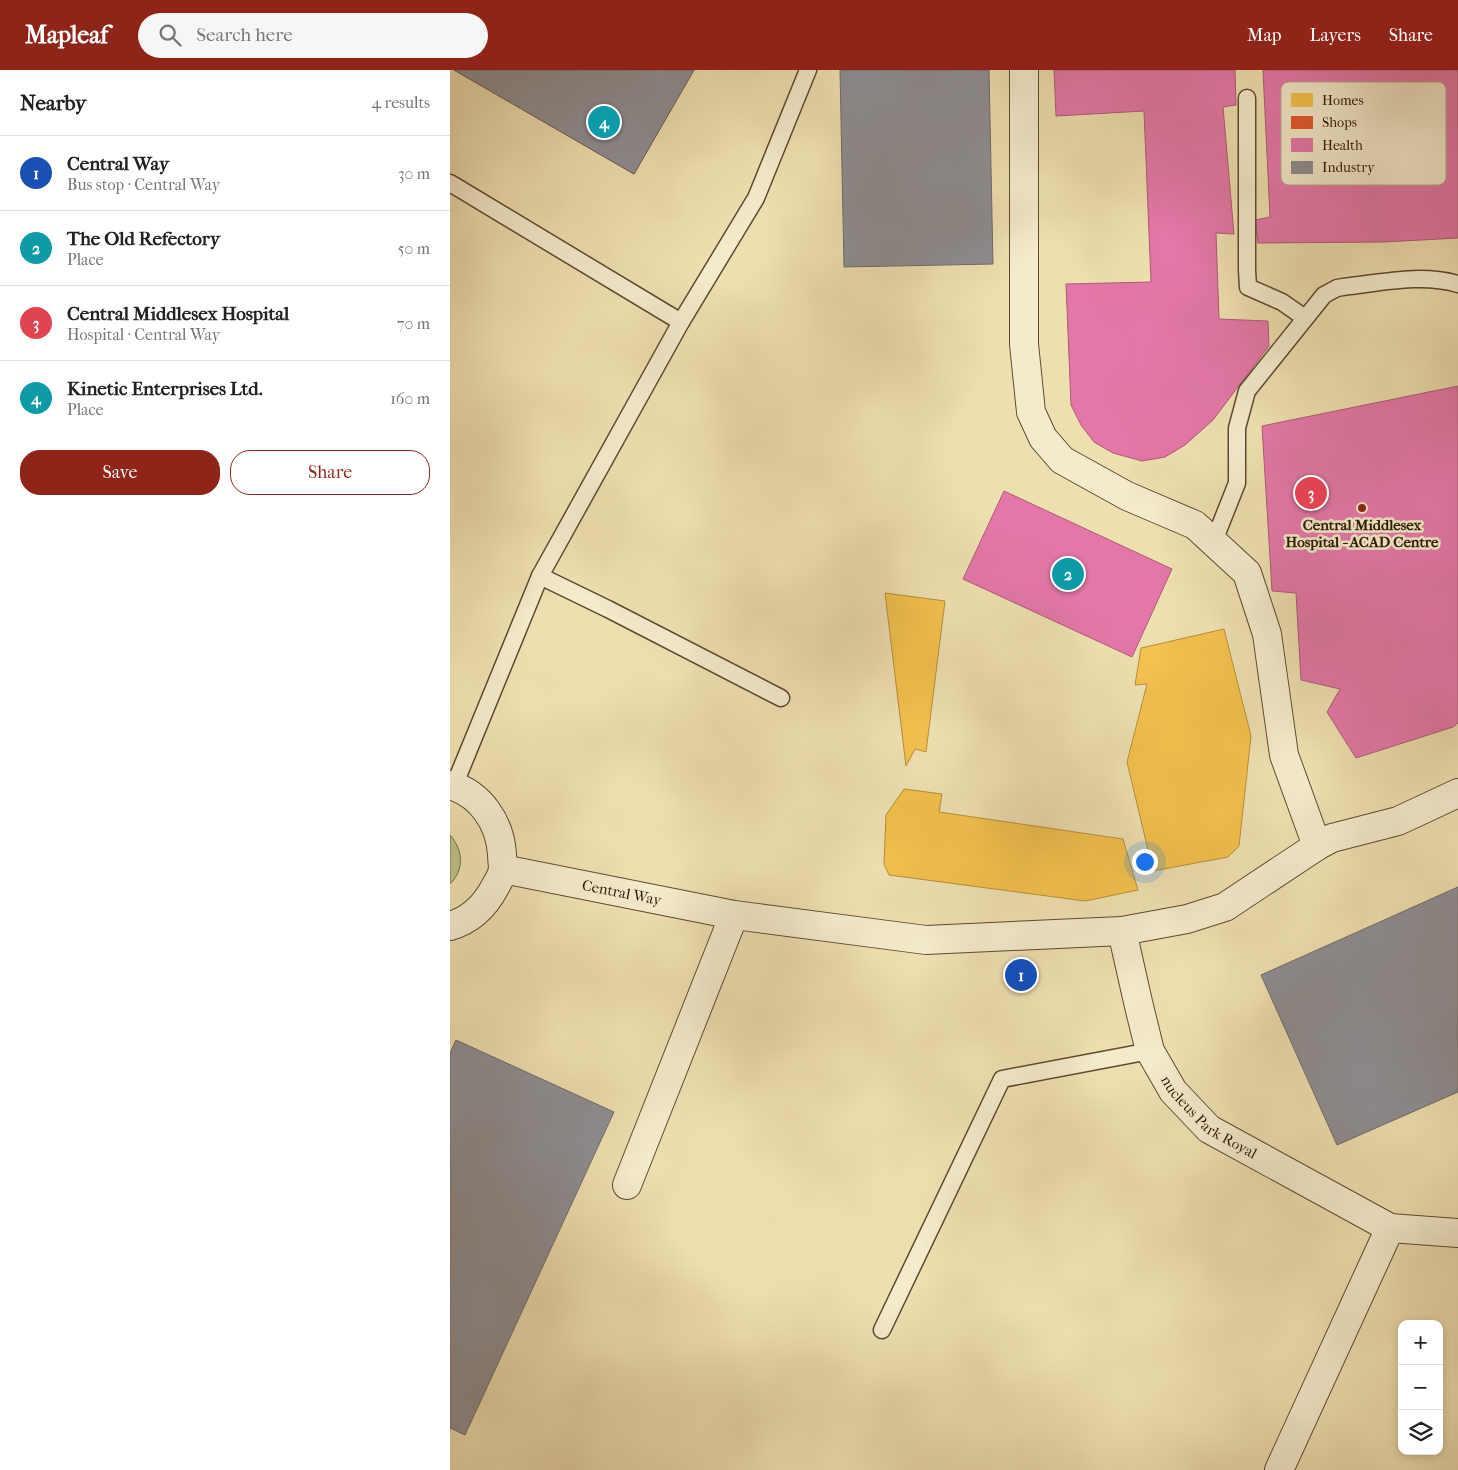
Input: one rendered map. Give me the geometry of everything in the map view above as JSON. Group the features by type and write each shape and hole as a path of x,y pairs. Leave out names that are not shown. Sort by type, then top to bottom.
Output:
{"street":[{"path":"1024,70 1024,344 1031,412 1043,438 1062,460 1127,496 1196,525 1247,573 1267,634 1284,755 1317,846"},
{"path":"450,926 466,919 479,910 489,899 503,870 501,840 496,824 475,797 452,785"},
{"name":"Central Way","path":"503,870 734,915 926,940 1122,932 1187,919 1225,907 1332,838 1398,821 1458,793"},
{"path":"627,1185 734,915"},
{"name":"nucleus Park Royal","path":"1122,932 1150,1051 1173,1091 1209,1129 1390,1228 1458,1233"},
{"path":"1279,1470 1390,1228"}],"lane":[{"path":"452,785 540,576 682,322 756,198 808,70"},
{"path":"1247,98 1248,287 1282,302 1305,318"},
{"path":"450,183 682,322"},
{"path":"1214,541 1237,483 1237,428 1247,391 1324,295 1336,288 1416,279 1449,281 1458,284"},
{"path":"540,576 781,698"},
{"path":"882,1330 1002,1079 1150,1051"}],"green space":[{"path":"450,835 460,853 460,866 450,884"}],"building: Homes":[{"path":"885,593 945,601 926,752 915,749 906,766"},
{"path":"1224,629 1251,736 1239,846 1228,857 1153,871 1127,762 1147,684 1135,685 1141,648"},
{"path":"904,789 942,794 939,812 1123,839 1138,890 1085,901 889,875 884,864 886,815"}],"building: Shops":[{"path":"454,70 694,70 634,174"}],"building: Health":[{"path":"1054,70 1235,70 1236,105 1223,107 1234,234 1216,233 1219,319 1268,321 1269,346 1213,420 1185,445 1165,457 1142,461 1113,453 1094,442 1081,425 1071,405 1066,284 1151,282 1144,111 1056,116"},
{"path":"1263,70 1458,70 1458,238 1384,242 1258,243 1255,220 1270,217"},
{"name":"Central Middlesex Hospital - ACAD Centre","path":"1458,386 1458,723 1453,727 1356,758 1327,712 1340,689 1301,680 1296,593 1272,591 1262,426"},
{"path":"1004,491 1172,569 1132,657 963,579"}],"building: Industry":[{"path":"454,70 694,70 634,174"},
{"path":"840,70 989,70 993,264 844,267"},
{"path":"1458,887 1458,1092 1337,1145 1261,975"},
{"path":"456,1040 614,1112 465,1435 450,1428 450,1053"}],"place":[{"name":"Kinetic Enterprises Ltd.","path":"604,122"},
{"name":"Central Middlesex Hospital","path":"1311,493"},
{"name":"Central Middlesex Hospital - ACAD Centre","path":"1362,508"},
{"name":"The Old Refectory","path":"1068,574"},
{"name":"Central Way","path":"1021,975"}]}
